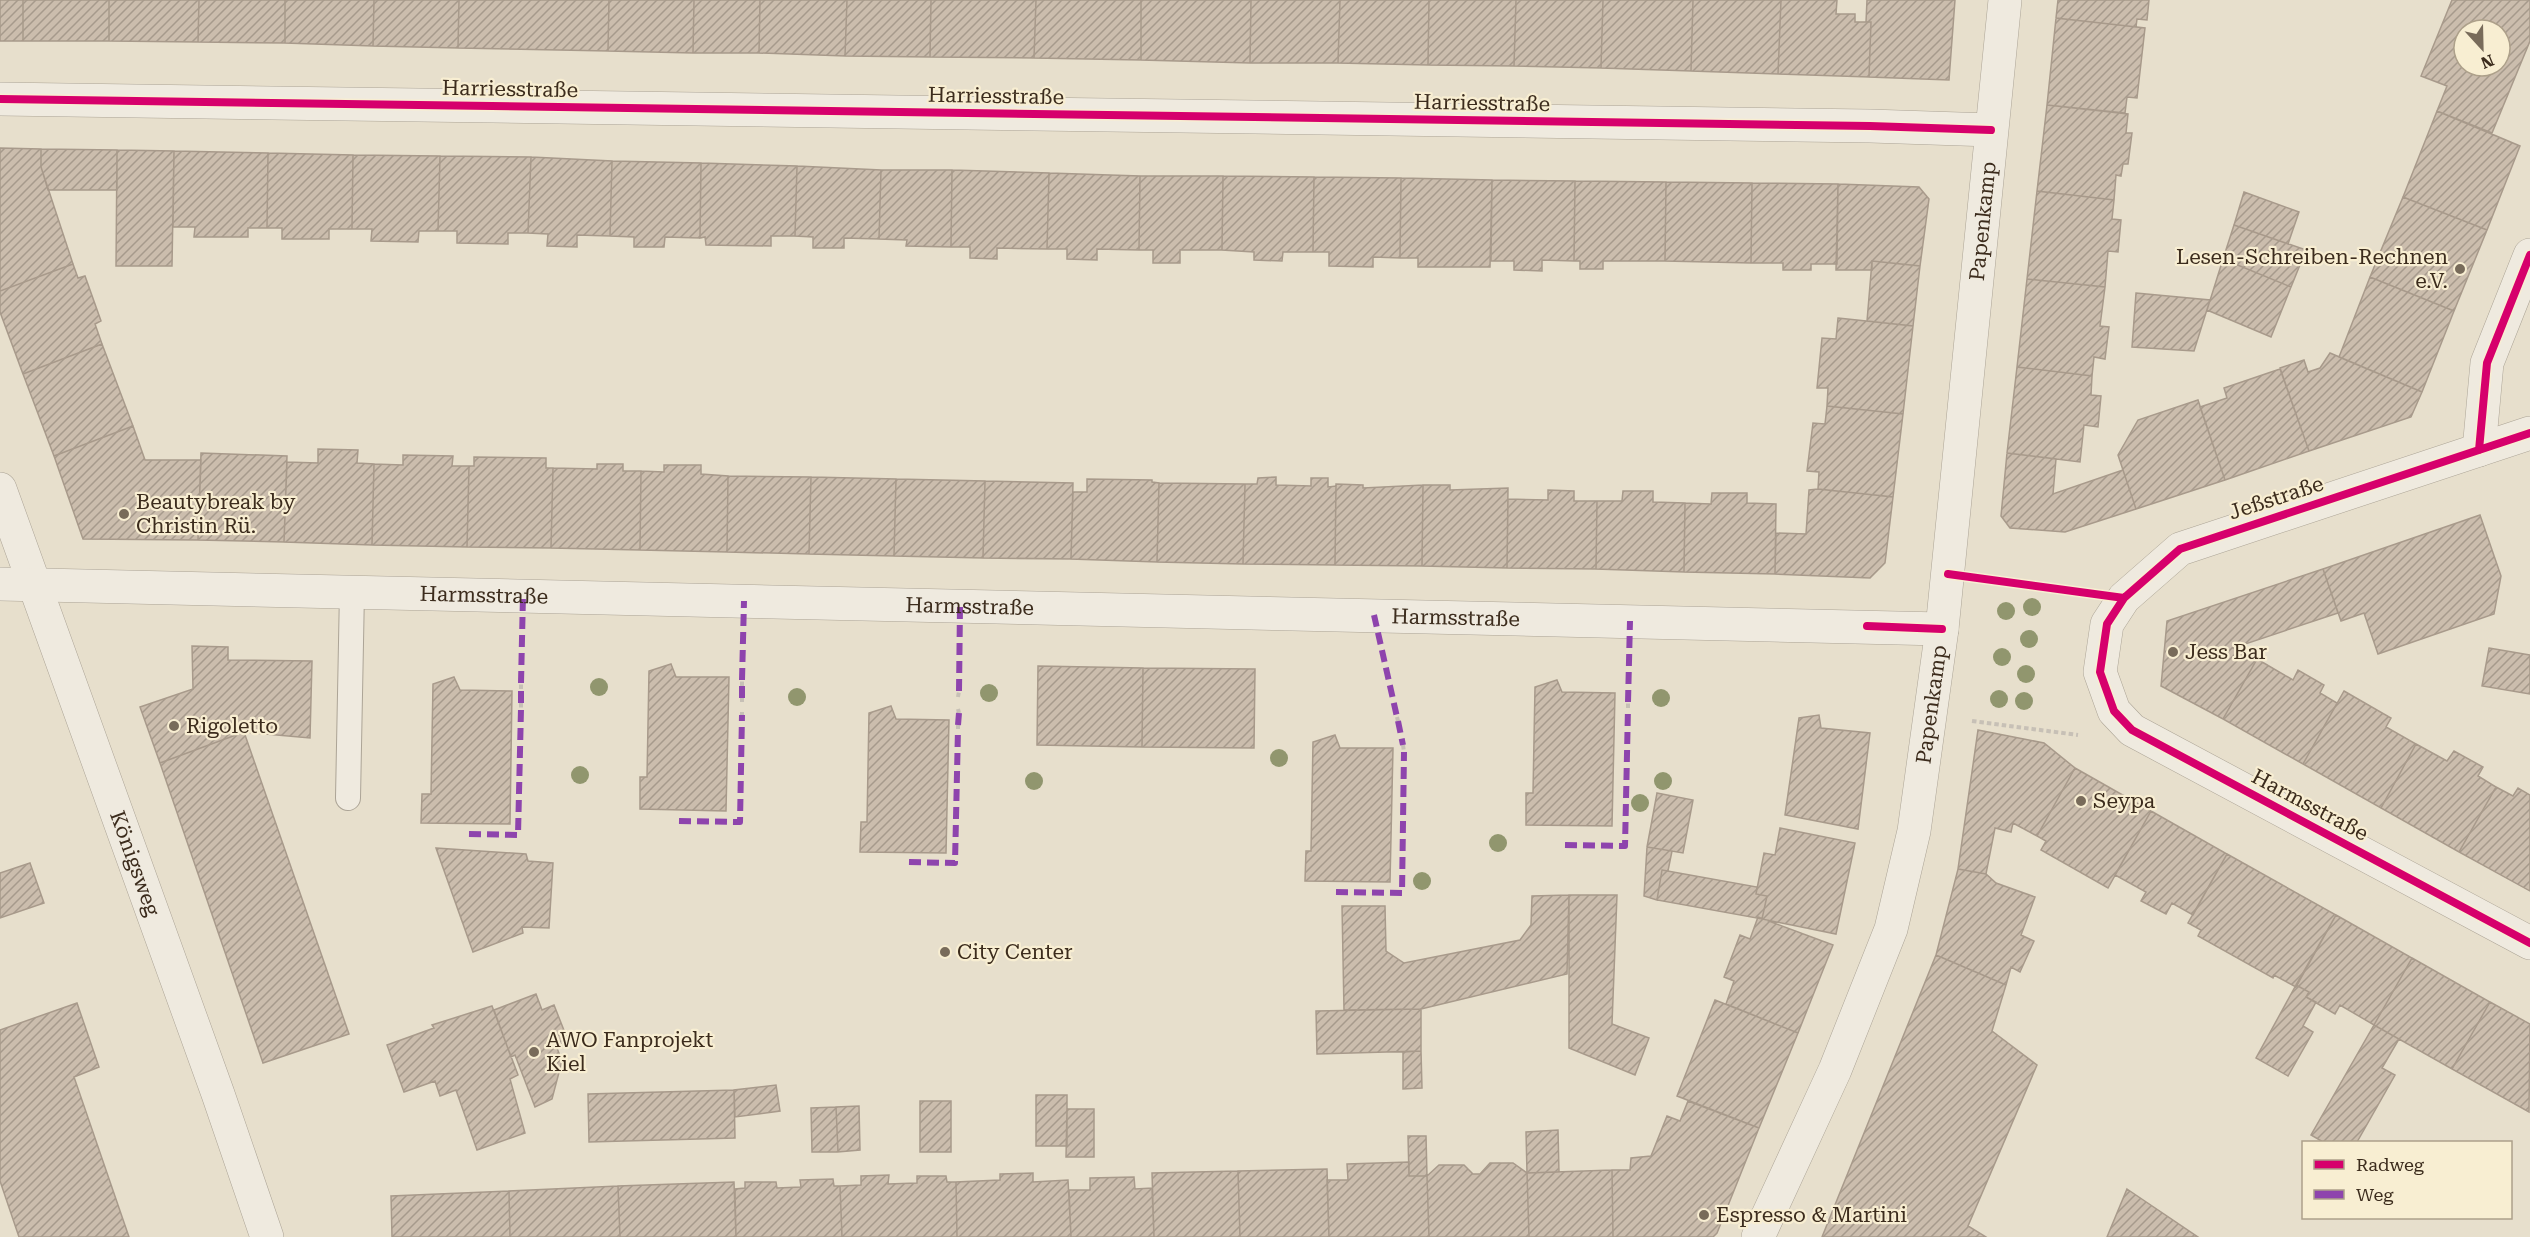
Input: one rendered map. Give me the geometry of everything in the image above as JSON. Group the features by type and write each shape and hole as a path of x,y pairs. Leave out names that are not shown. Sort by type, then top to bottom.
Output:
{"street":[{"name":"Papenkamp","path":"1758,1237 1835,1070 1891,929 1914,831 1942,629 2005,0"},
{"name":"Harriesstraße","path":"0,99 1991,130"},
{"path":"2478,450 2487,363 2530,255"},
{"name":"Jeßstraße","path":"2100,672 2108,624 2124,598 2180,549 2530,433"},
{"name":"Königsweg","path":"0,489 214,1083 267,1237"},
{"name":"Harmsstraße","path":"0,584 1942,629"},
{"name":"Harmsstraße","path":"2100,672 2114,711 2132,730 2530,944"}],"lane":[{"path":"348,798 352,591"}],"path":[{"path":"742,680 742,686"},
{"path":"521,683 521,689"},
{"path":"958,697 959,691"},
{"path":"1628,702 1628,708"},
{"path":"1930,716 2080,735 2132,730"},
{"path":"1403,745 1404,752"}],"building":[{"path":"0,0 23,0 23,41 0,41"},
{"path":"23,0 109,0 109,41 23,41"},
{"path":"109,0 199,0 198,42 109,41"},
{"path":"199,0 285,0 285,43 198,42"},
{"path":"285,0 374,0 373,46 285,43"},
{"path":"374,0 459,0 458,48 373,46"},
{"path":"459,0 609,0 608,51 458,48"},
{"path":"609,0 694,0 693,53 608,51"},
{"path":"694,0 760,0 759,53 693,53"},
{"path":"760,0 847,0 845,56 759,53"},
{"path":"847,0 931,0 930,57 845,56"},
{"path":"931,0 1036,0 1034,58 930,57"},
{"path":"1036,0 1141,0 1141,60 1034,58"},
{"path":"1141,0 1251,0 1250,63 1141,60"},
{"path":"1251,0 1340,0 1338,63 1250,63"},
{"path":"1340,0 1429,0 1428,65 1338,63"},
{"path":"1429,0 1516,0 1514,66 1428,65"},
{"path":"1516,0 1603,0 1601,68 1514,66"},
{"path":"1603,0 1693,0 1691,71 1601,68"},
{"path":"1693,0 1781,0 1778,74 1691,71"},
{"path":"1781,0 1837,0 1836,14 1855,14 1855,22 1871,22 1869,77 1778,74"},
{"path":"1867,0 1955,0 1949,80 1869,77 1871,22 1866,22"},
{"path":"2058,0 2149,0 2147,20 2137,19 2136,27 2056,18"},
{"path":"2452,0 2530,0 2530,41 2492,133 2437,111 2447,86 2421,76"},
{"path":"2056,18 2145,28 2137,98 2127,97 2125,113 2047,105"},
{"path":"2047,105 2128,114 2126,133 2132,133 2128,164 2123,164 2121,176 2116,175 2114,200 2037,191"},
{"path":"2437,111 2520,146 2487,230 2403,197"},
{"path":"0,148 41,149 41,167 73,264 0,291"},
{"path":"41,149 117,150 117,190 48,190 41,167"},
{"path":"117,150 174,151 172,266 116,266"},
{"path":"174,151 268,153 267,228 248,228 248,237 194,237 195,227 173,227"},
{"path":"268,153 353,155 352,229 329,229 329,239 282,239 282,228 267,228"},
{"path":"353,155 440,156 438,231 419,231 418,242 371,241 372,229 352,229"},
{"path":"440,156 531,157 528,233 508,233 508,244 457,243 457,231 438,231"},
{"path":"531,157 612,161 610,236 577,235 577,247 547,246 548,234 528,233"},
{"path":"612,161 701,163 700,238 665,237 664,247 634,247 634,237 610,236"},
{"path":"701,163 797,166 795,236 771,236 771,246 706,245 705,237 700,238"},
{"path":"797,166 881,170 879,239 844,238 844,248 813,248 813,237 795,236"},
{"path":"881,170 952,170 951,247 906,246 907,240 879,239"},
{"path":"952,170 1049,173 1047,249 997,248 997,259 970,258 970,247 951,247"},
{"path":"1049,173 1140,176 1139,250 1097,249 1097,260 1067,259 1067,249 1047,249"},
{"path":"1140,176 1223,176 1222,250 1180,250 1180,263 1153,263 1153,250 1139,250"},
{"path":"1223,176 1314,177 1313,252 1283,252 1282,261 1254,260 1254,252 1222,250"},
{"path":"1314,177 1401,178 1400,258 1373,257 1373,267 1329,266 1329,252 1313,252"},
{"path":"1401,178 1492,180 1490,267 1418,267 1418,258 1400,258"},
{"path":"1492,180 1575,181 1574,261 1542,260 1542,271 1514,270 1514,261 1491,261"},
{"path":"1575,181 1666,182 1665,261 1603,261 1603,269 1580,269 1580,261 1574,261"},
{"path":"1666,182 1752,183 1751,263 1665,261"},
{"path":"1752,183 1838,184 1837,264 1811,264 1811,270 1783,270 1783,263 1751,263"},
{"path":"1838,184 1919,187 1929,199 1920,266 1872,261 1872,270 1836,270"},
{"path":"2037,191 2114,200 2112,219 2121,220 2118,252 2108,251 2105,287 2027,279"},
{"path":"2244,192 2299,212 2288,244 2234,225"},
{"path":"2403,197 2487,230 2454,311 2370,277"},
{"path":"2234,225 2306,250 2291,287 2223,259"},
{"path":"2223,259 2291,287 2271,337 2207,310"},
{"path":"1872,261 1920,266 1913,326 1867,321"},
{"path":"73,264 78,278 85,276 101,321 95,324 102,344 23,374 0,312 0,291"},
{"path":"2370,277 2454,311 2422,392 2339,357"},
{"path":"2027,279 2105,287 2100,326 2109,327 2105,359 2094,357 2092,376 2017,367"},
{"path":"2136,293 2210,300 2194,351 2132,347"},
{"path":"1838,318 1913,326 1903,414 1827,406 1828,388 1817,388 1822,338 1836,339"},
{"path":"102,344 133,426 54,456 23,374"},
{"path":"2330,353 2422,392 2411,417 2309,451 2280,368 2304,360 2308,372 2320,368"},
{"path":"2017,367 2092,376 2091,395 2101,396 2098,427 2084,425 2080,462 2007,453"},
{"path":"2280,369 2309,451 2225,480 2200,407 2227,398 2224,388"},
{"path":"2198,400 2225,480 2136,509 2118,455 2138,420"},
{"path":"1827,406 1903,414 1893,497 1818,489 1819,472 1807,471 1813,423 1825,424"},
{"path":"133,426 145,460 201,460 198,540 83,539 54,456"},
{"path":"318,449 358,450 357,463 374,464 372,545 284,542 287,462 318,463"},
{"path":"201,453 287,456 284,542 198,540"},
{"path":"2007,453 2056,459 2053,494 2123,470 2136,509 2065,532 2010,528 2001,516"},
{"path":"403,455 453,456 452,466 469,466 467,547 372,545 374,464 403,465"},
{"path":"474,457 546,458 546,468 553,468 551,548 467,547 469,466 474,466"},
{"path":"597,464 623,464 623,471 641,471 640,550 551,548 553,468 597,469"},
{"path":"664,465 701,465 701,474 728,476 727,552 640,550 641,471 664,472"},
{"path":"728,476 811,477 809,554 727,552"},
{"path":"811,477 896,479 894,556 809,554"},
{"path":"1276,477 1276,485 1311,486 1311,478 1328,478 1328,487 1336,486 1335,565 1243,564 1245,484 1257,484 1258,478"},
{"path":"896,479 985,481 983,558 894,556"},
{"path":"1087,479 1152,480 1152,482 1159,483 1157,562 1071,559 1073,492 1087,492"},
{"path":"985,481 1073,483 1071,559 983,558"},
{"path":"1159,483 1245,484 1243,564 1157,562"},
{"path":"1336,484 1363,485 1363,488 1423,485 1422,566 1335,565"},
{"path":"1423,485 1450,485 1450,490 1508,488 1507,568 1422,566"},
{"path":"1548,490 1574,491 1574,501 1597,501 1596,569 1507,568 1508,499 1548,500"},
{"path":"1809,490 1893,497 1885,563 1870,578 1775,574 1776,533 1806,534"},
{"path":"1623,491 1653,491 1653,502 1685,503 1684,572 1596,569 1597,501 1622,501"},
{"path":"1712,493 1747,493 1747,503 1776,504 1775,574 1684,572 1685,503 1711,504"},
{"path":"2480,515 2501,576 2494,614 2378,654 2364,613 2341,621 2323,569"},
{"path":"2323,569 2338,613 2233,648 2257,659 2223,719 2161,686 2167,621"},
{"path":"192,646 228,647 228,660 312,661 310,738 244,732 160,763 140,707 193,689"},
{"path":"2489,648 2530,655 2530,694 2482,686"},
{"path":"2257,659 2293,680 2298,670 2324,685 2320,693 2337,703 2303,764 2223,719"},
{"path":"671,664 676,677 729,677 726,811 640,809 640,777 647,777 649,671"},
{"path":"1038,666 1143,668 1142,747 1037,745"},
{"path":"1143,668 1255,669 1254,748 1142,747"},
{"path":"454,677 460,690 512,691 510,824 421,823 422,794 431,794 433,684"},
{"path":"1557,680 1562,692 1615,693 1612,826 1526,825 1526,793 1533,793 1535,687"},
{"path":"2344,691 2391,718 2386,727 2416,744 2381,808 2303,764"},
{"path":"891,706 896,719 949,720 946,853 860,852 861,822 867,822 869,713"},
{"path":"1819,715 1821,728 1870,733 1858,829 1785,815 1799,718"},
{"path":"1978,730 2044,743 2075,768 2037,836 2013,823 2011,832 1995,828 1986,874 1958,869"},
{"path":"244,732 349,1034 263,1063 160,763"},
{"path":"1335,735 1340,748 1393,748 1390,882 1305,881 1306,851 1311,851 1313,742"},
{"path":"2416,744 2447,761 2454,751 2483,767 2478,776 2496,787 2459,852 2381,808"},
{"path":"2075,768 2151,811 2108,888 2041,850 2046,841 2037,836"},
{"path":"2496,787 2513,796 2518,788 2530,795 2530,891 2459,852"},
{"path":"1657,793 1693,800 1683,853 1647,847"},
{"path":"2151,811 2227,854 2193,915 2172,903 2166,914 2141,901 2146,892 2115,875"},
{"path":"1780,828 1855,843 1836,934 1762,919 1767,896 1756,894 1764,853 1775,855"},
{"path":"1647,847 1672,851 1668,871 1662,870 1657,900 1644,896"},
{"path":"436,848 526,854 528,861 553,863 549,928 522,927 523,933 473,952"},
{"path":"2227,854 2336,915 2296,987 2274,975 2273,978 2198,936 2201,930 2188,923"},
{"path":"30,863 44,903 0,918 0,873"},
{"path":"1958,869 1986,874 1996,883 2035,897 2021,935 2034,941 2020,972 2011,967 2006,985 1936,955"},
{"path":"1662,870 1757,887 1756,894 1767,896 1762,919 1657,900"},
{"path":"1569,895 1567,974 1421,1009 1344,1010 1342,906 1385,906 1386,951 1404,963 1520,940 1531,925 1532,896"},
{"path":"1569,895 1617,895 1612,1024 1649,1038 1635,1075 1569,1048"},
{"path":"2336,915 2412,958 2374,1025 2340,1005 2335,1014 2306,997 2309,992 2296,985"},
{"path":"1758,917 1833,945 1798,1033 1726,1004 1734,981 1724,977 1740,935 1750,939"},
{"path":"1936,955 2006,985 1992,1031 2037,1065 1968,1226 1986,1237 1822,1237"},
{"path":"2412,958 2490,1002 2452,1069 2374,1025"},
{"path":"2296,985 2309,992 2306,997 2316,1002 2303,1026 2313,1032 2288,1076 2256,1058"},
{"name":"AWO Fanprojekt Kiel","path":"536,994 542,1010 554,1005 569,1043 557,1048 562,1061 552,1099 535,1107 515,1055 511,1057 494,1010"},
{"path":"1715,1000 1798,1033 1759,1128 1677,1096"},
{"path":"2490,1002 2530,1024 2529,1112 2452,1069"},
{"path":"77,1003 99,1067 74,1077 129,1237 19,1237 0,1181 0,1030"},
{"path":"492,1006 518,1075 510,1079 525,1133 477,1150 456,1090 440,1096 435,1081 404,1092 387,1045 434,1028 432,1025"},
{"path":"1421,1009 1421,1051 1317,1054 1316,1011"},
{"path":"2374,1025 2399,1039 2382,1068 2395,1075 2358,1141 2321,1141 2311,1135"},
{"path":"1421,1051 1422,1088 1403,1089 1403,1052"},
{"path":"776,1085 780,1111 735,1117 734,1090"},
{"path":"734,1090 735,1138 589,1142 588,1094"},
{"path":"1036,1095 1067,1095 1067,1146 1036,1146"},
{"path":"920,1101 951,1101 951,1152 920,1152"},
{"path":"1688,1101 1759,1128 1717,1233 1713,1237 1613,1237 1612,1170 1630,1170 1631,1158 1651,1156 1667,1116 1680,1121"},
{"path":"859,1106 860,1150 838,1152 836,1107"},
{"path":"836,1107 838,1152 812,1152 811,1108"},
{"path":"1067,1109 1094,1109 1094,1157 1066,1157"},
{"path":"1558,1130 1559,1172 1527,1173 1526,1132"},
{"path":"1408,1136 1426,1136 1427,1176 1409,1176"},
{"path":"1409,1162 1409,1176 1427,1176 1429,1237 1329,1237 1327,1180 1348,1180 1347,1164"},
{"path":"1490,1163 1513,1163 1527,1173 1529,1237 1429,1237 1427,1176 1439,1165 1464,1165 1473,1174 1480,1174"},
{"path":"1327,1169 1329,1237 1240,1237 1238,1171"},
{"path":"1612,1170 1613,1237 1529,1237 1527,1173"},
{"path":"1238,1171 1240,1237 1154,1237 1152,1173"},
{"path":"1033,1173 1033,1182 1068,1180 1071,1237 957,1237 956,1182 1000,1180 1000,1174"},
{"path":"889,1175 888,1184 917,1183 917,1176 946,1176 947,1182 956,1182 957,1237 842,1237 840,1186 861,1185 861,1176"},
{"path":"1134,1177 1135,1189 1152,1188 1154,1237 1071,1237 1069,1190 1090,1190 1090,1178"},
{"path":"833,1179 834,1186 840,1186 842,1237 736,1237 735,1189 745,1188 745,1182 776,1182 777,1188 801,1187 800,1180"},
{"path":"734,1182 736,1237 620,1237 618,1186"},
{"path":"618,1186 620,1237 510,1237 509,1191"},
{"path":"2127,1189 2198,1237 2107,1237"},
{"path":"509,1191 510,1237 392,1237 391,1196"}],"marked path":[{"path":"521,683 523,595"},
{"path":"742,680 744,601"},
{"path":"959,691 960,606"},
{"path":"1374,615 1397,717"},
{"path":"1628,702 1630,621"},
{"path":"742,686 742,698"},
{"path":"521,689 521,703"},
{"path":"1565,845 1625,846 1628,708"},
{"path":"469,834 518,835 521,709"},
{"path":"958,725 959,713"},
{"path":"679,821 740,822 742,715"},
{"path":"1398,721 1403,745"},
{"path":"909,862 955,863 958,729"},
{"path":"1336,892 1402,893 1404,752"}],"cycle path":[{"path":"0,99 1870,126 1991,130"},
{"path":"2479,450 2487,363 2530,255"},
{"path":"2530,433 2180,549 2124,598 2107,624 2100,672 2114,711 2132,730 2530,943"},
{"path":"1948,574 2124,598"},
{"path":"1867,626 1942,629"}],"place":[{"name":"Lesen-Schreiben-Rechnen e.V.","path":"2460,269"},
{"name":"Beautybreak by Christin Rü.","path":"124,514"},
{"name":"Jess Bar","path":"2173,652"},
{"name":"Rigoletto","path":"174,726"},
{"name":"Seypa","path":"2081,801"},
{"name":"City Center","path":"945,952"},
{"name":"AWO Fanprojekt Kiel","path":"534,1052"},
{"name":"Espresso & Martini","path":"1704,1215"}]}
